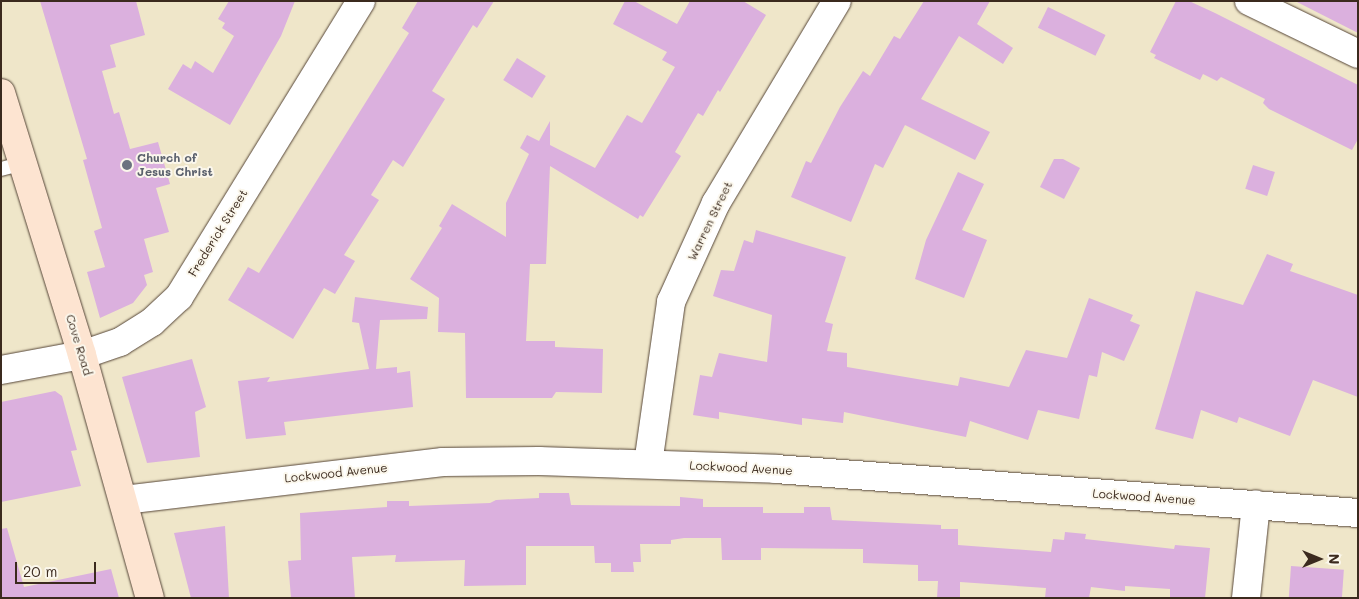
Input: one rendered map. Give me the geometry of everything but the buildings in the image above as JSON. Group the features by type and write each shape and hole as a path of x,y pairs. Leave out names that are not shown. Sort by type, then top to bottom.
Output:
{"main road":[{"name":"Cove Road","path":"1,95 12,166 82,355 150,598"}],"street":[{"name":"Frederick Street","path":"1,370 82,355 120,342 152,322 178,297 361,1"},
{"name":"Warren Street","path":"648,464 671,302 716,203 837,1"},
{"path":"1249,1 1358,54"},
{"name":"Lockwood Avenue","path":"124,500 443,462 648,464 776,469 1358,513"},
{"path":"1246,598 1256,505"}],"place":[{"name":"Church of Jesus Christ","path":"127,165"}]}
